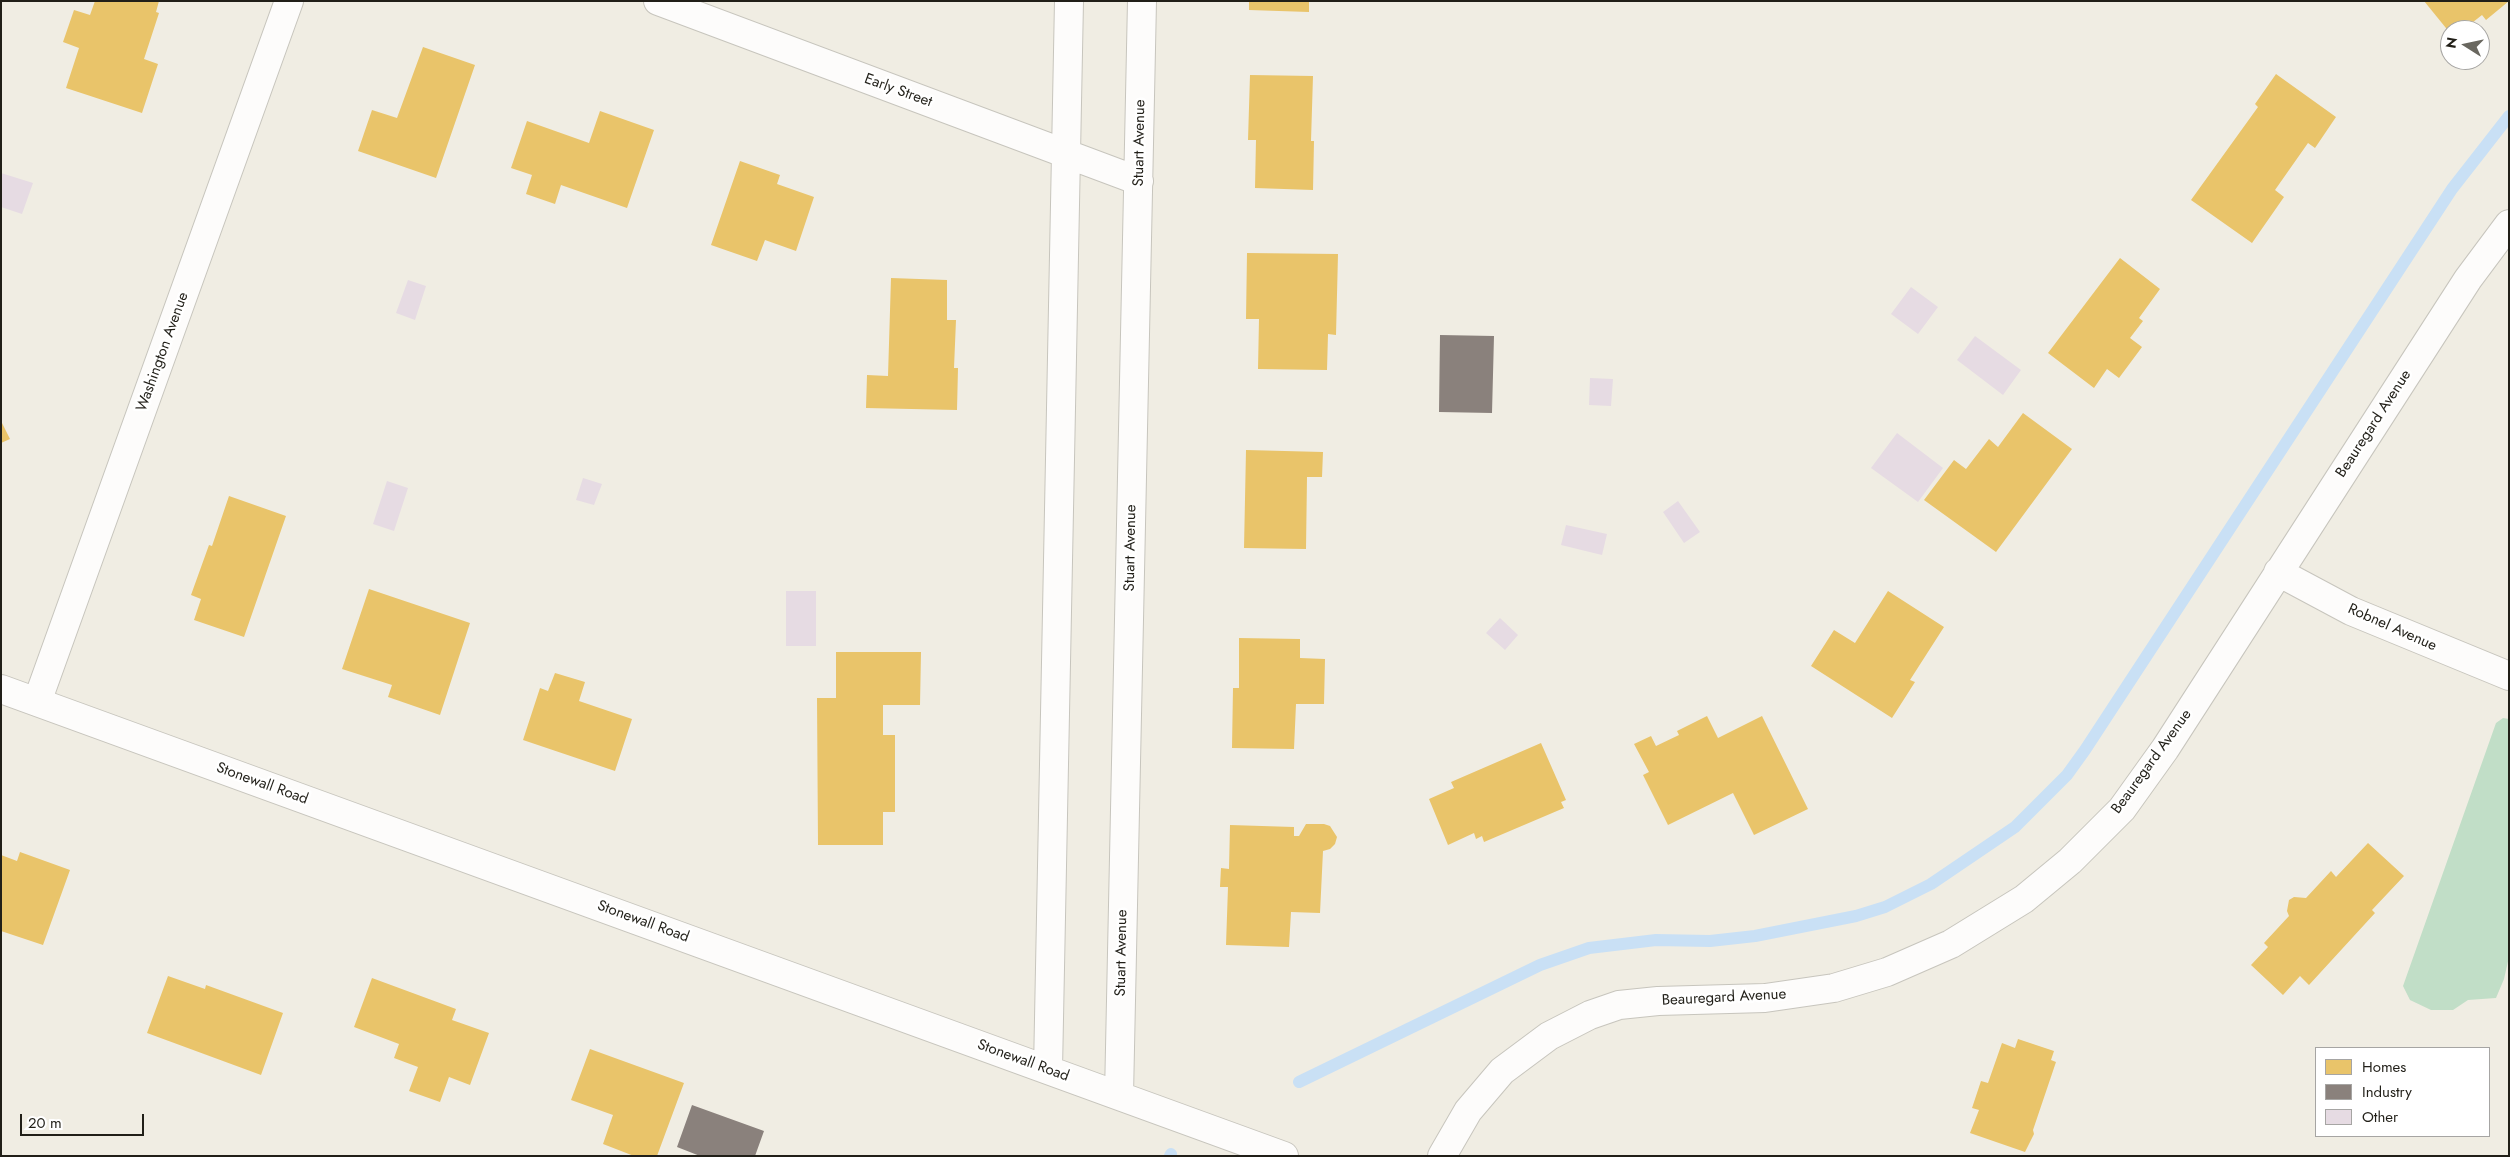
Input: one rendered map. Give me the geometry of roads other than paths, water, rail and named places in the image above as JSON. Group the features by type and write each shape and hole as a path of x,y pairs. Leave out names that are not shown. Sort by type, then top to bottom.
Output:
{"street":[{"name":"Washington Avenue","path":"37,702 289,1"},
{"name":"Early Street","path":"658,1 1139,181"},
{"path":"1048,1069 1069,1"},
{"name":"Stuart Avenue","path":"1119,1095 1142,1"},
{"name":"Beauregard Avenue","path":"1442,1156 1468,1111 1502,1071 1550,1036 1590,1015 1619,1005 1658,1001 1765,998 1834,988 1887,972 1951,944 2024,899 2070,861 2122,808 2165,749 2468,279 2509,224"},
{"name":"Robnel Avenue","path":"2278,572 2351,611 2509,676"},
{"name":"Stonewall Road","path":"1,689 1284,1156"}],"waterway":[{"path":"1299,1082 1540,965 1589,948 1656,940 1710,941 1755,936 1856,916 1885,907 1931,884 2015,827 2067,775 2085,750 2452,189 2509,116"}]}
